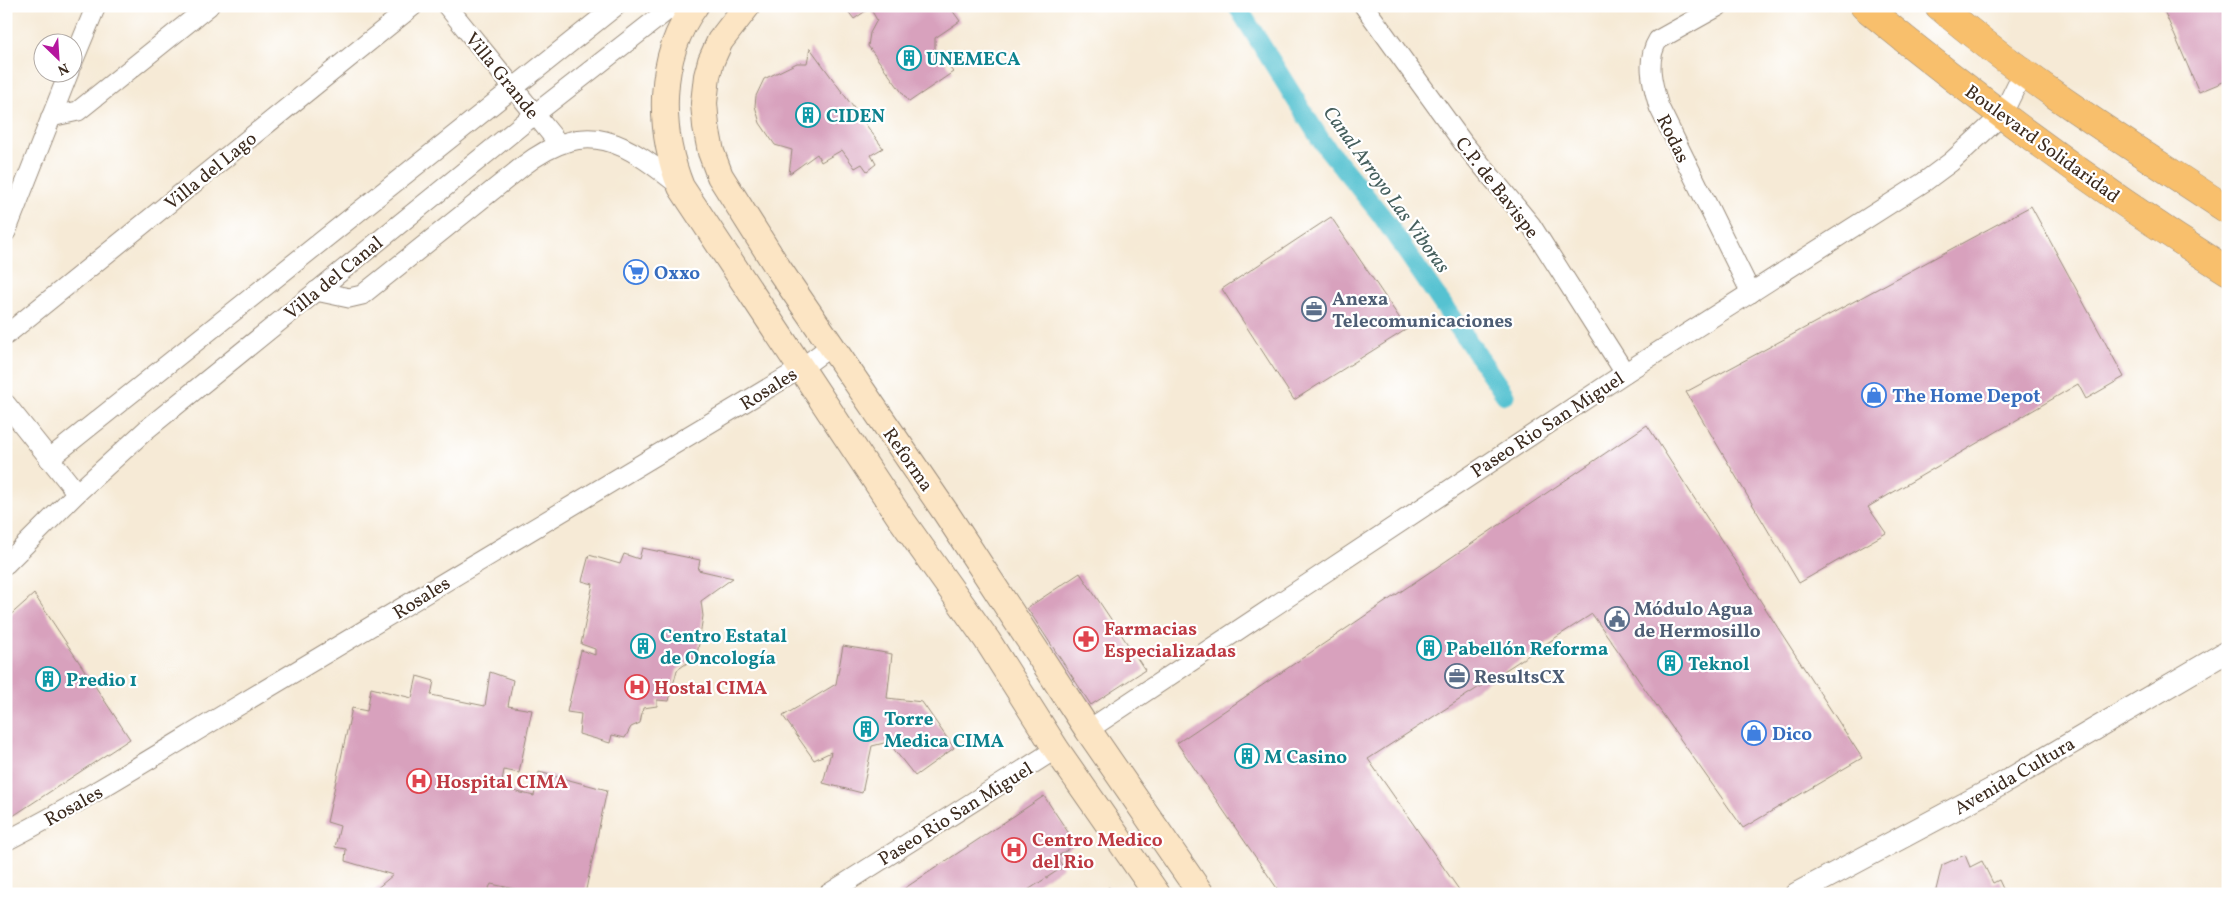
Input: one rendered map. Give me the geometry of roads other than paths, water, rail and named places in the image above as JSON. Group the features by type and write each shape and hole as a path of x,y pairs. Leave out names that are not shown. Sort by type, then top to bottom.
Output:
{"main road":[{"name":"Reforma","path":"695,6 674,49 666,89 665,117 668,148 672,164 682,187 800,369 901,519 987,640 1061,755 1157,894"},
{"name":"Reforma","path":"748,6 720,41 707,76 704,103 711,152 720,176 831,346 946,513 1082,720 1201,894"},
{"name":"Boulevard Solidaridad","path":"1864,6 2002,115 2165,231 2228,271"},
{"path":"1939,6 2023,72 2152,162 2228,210"},
{"path":"987,640 1004,633 1010,635 1058,697 1082,720"},
{"path":"1061,755 1077,752 1083,754 1133,819 1144,825 1157,828"}],"street":[{"path":"82,40 96,6"},
{"path":"51,117 78,111 210,6"},
{"name":"Villa del Lago","path":"6,335 413,6"},
{"name":"Villa Grande","path":"447,6 559,144"},
{"name":"Villa del Canal","path":"49,459 616,6"},
{"name":"Villa del Canal","path":"6,564 77,493 147,429 535,114 673,6"},
{"name":"C.P. de Bavispe","path":"1364,6 1464,144 1531,226 1625,373"},
{"name":"Rodas","path":"1719,6 1658,40 1653,49 1651,60 1652,83 1659,107 1750,294"},
{"path":"2002,115 2023,72"},
{"path":"6,232 65,82"},
{"name":"Paseo Rio San Miguel","path":"1082,720 1358,548 1625,373 1924,182 1951,162 2002,115"},
{"path":"316,291 349,298 362,295 529,162 559,144 581,138 612,142 634,152 682,187"},
{"name":"Rosales","path":"6,841 108,786 800,369 831,346"},
{"path":"6,404 77,493"},
{"name":"Avenida Cultura","path":"1796,894 2000,785 2228,651"},
{"name":"Paseo Rio San Miguel","path":"828,894 1061,755"}],"waterway":[{"name":"Canal Arroyo Las Viboras","path":"1237,6 1322,142 1381,215 1505,395"}],"place":[{"name":"UNEMECA","path":"909,58"},
{"name":"CIDEN","path":"808,115"},
{"name":"Oxxo","path":"636,272"},
{"name":"Anexa Telecomunicaciones","path":"1314,309"},
{"name":"The Home Depot","path":"1874,395"},
{"name":"Módulo Agua de Hermosillo","path":"1617,619"},
{"name":"Farmacias Especializadas","path":"1086,639"},
{"name":"Centro Estatal de Oncología","path":"643,646"},
{"name":"Pabellón Reforma","path":"1429,648"},
{"name":"Teknol","path":"1670,663"},
{"name":"ResultsCX","path":"1457,676"},
{"name":"Predio 1","path":"48,679"},
{"name":"Hostal CIMA","path":"637,687"},
{"name":"Torre Medica CIMA","path":"866,729"},
{"name":"Dico","path":"1754,733"},
{"name":"M Casino","path":"1247,756"},
{"name":"Hospital CIMA","path":"419,781"},
{"name":"Centro Medico del Rio","path":"1014,850"}]}
